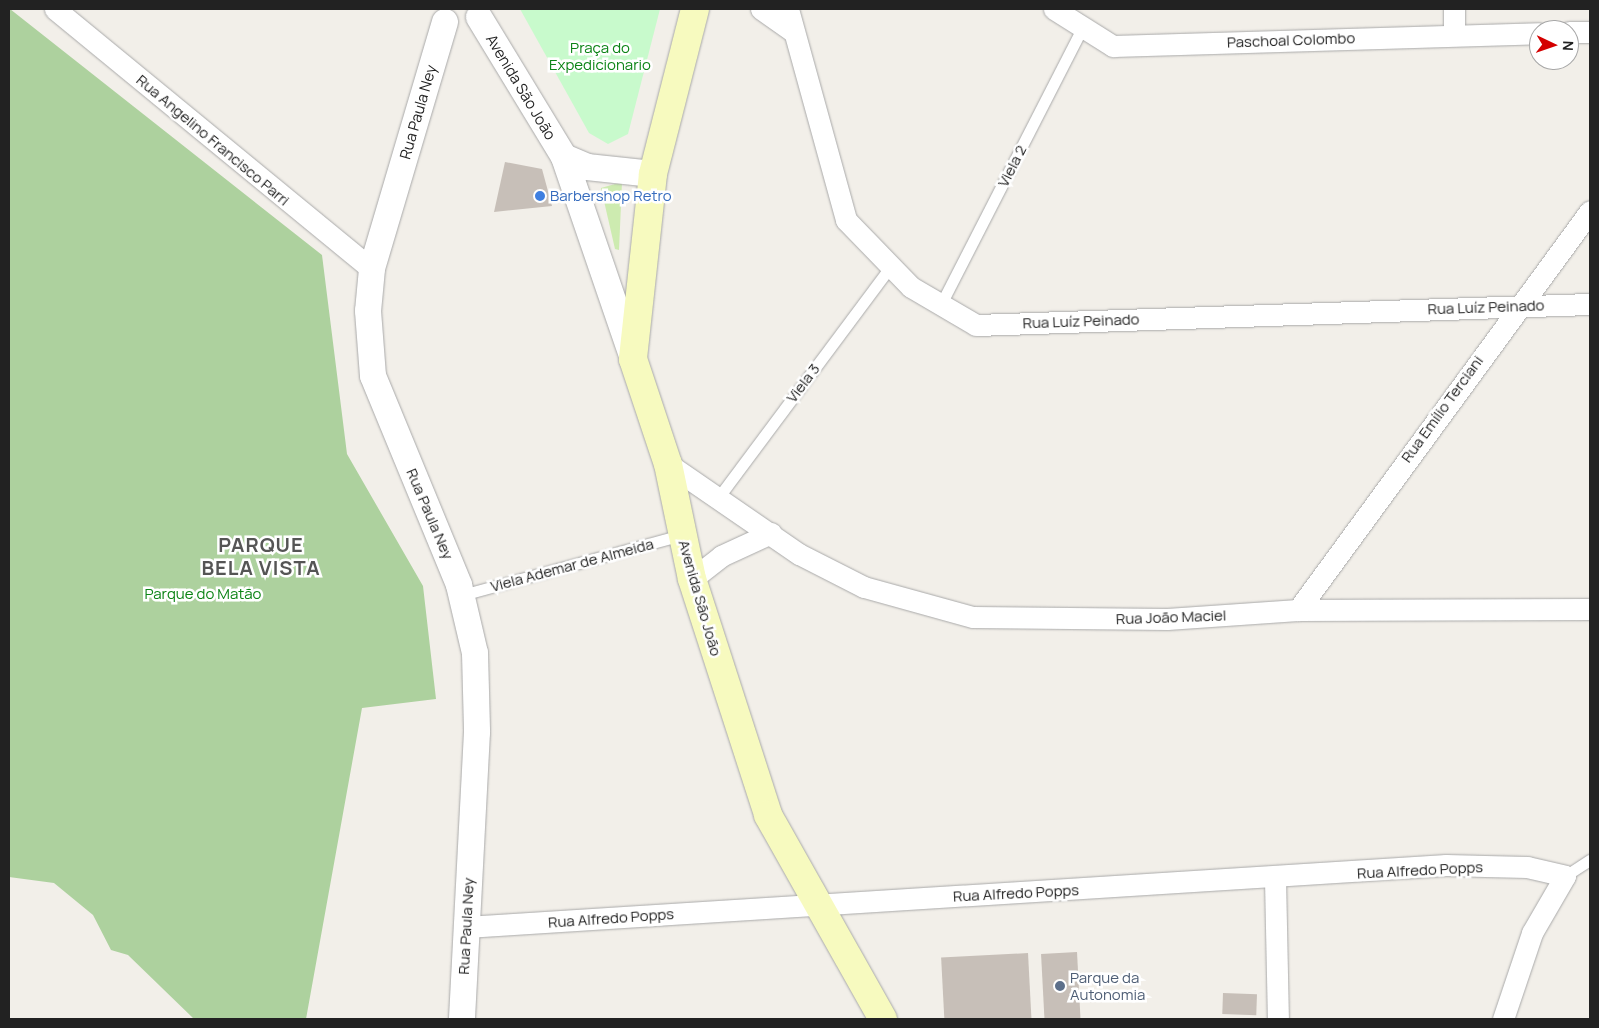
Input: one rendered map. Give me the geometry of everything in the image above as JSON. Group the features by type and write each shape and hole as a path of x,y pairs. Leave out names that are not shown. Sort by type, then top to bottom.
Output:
{"main road":[{"path":"633,359 654,174 695,9"},
{"name":"Avenida São João","path":"633,359 668,464 692,579 768,815 816,904 883,1019"}],"street":[{"name":"Rua Angelino Francisco Parri","path":"55,9 372,269"},
{"path":"761,9 793,31"},
{"name":"Rua Luíz Peinado","path":"788,9 846,220 889,268 941,304 976,325 1590,304"},
{"name":"Paschoal Colombo","path":"1054,9 1113,46 1529,33"},
{"path":"1454,9 1454,34"},
{"name":"Avenida São João","path":"484,13 564,157 633,359"},
{"path":"436,15 456,24 484,13"},
{"name":"Rua Paula Ney","path":"436,15 372,269 368,312 373,376 462,595 475,654 477,732 462,1019"},
{"name":"Avenida São João","path":"564,157 587,168 654,174"},
{"name":"Rua Emílio Terciani","path":"1298,610 1518,306 1590,212"},
{"name":"Rua João Maciel","path":"668,464 799,554 864,587 973,617 1168,619 1298,610 1590,609"},
{"path":"692,579 721,556 771,533"},
{"name":"Rua Alfredo Popps","path":"466,927 816,904 1275,879 1446,865 1527,867 1565,876"},
{"path":"1503,1019 1532,933 1565,876"},
{"path":"1275,879 1278,1019"}],"lane":[{"name":"Viela 2","path":"941,304 1083,27"},
{"name":"Viela 3","path":"718,498 889,268"},
{"name":"Viela Ademar de Almeida","path":"462,595 682,535"},
{"path":"1565,876 1590,860"}],"green space":[{"name":"Parque do Matão","path":"10,9 322,255 347,454 423,586 436,699 362,708 306,1019 194,1019 128,955 111,950 93,915 54,883 9,877"},
{"name":"Praça do Expedicionario","path":"520,9 660,9 628,134 608,144 589,133"},
{"path":"622,182 619,250 615,249 601,188"}],"building":[{"path":"505,162 542,169 552,206 494,212"},
{"name":"Parque da Autonomia","path":"1077,952 1080,1018 1044,1019 1041,954"},
{"path":"1028,953 1031,1019 944,1019 941,958"},
{"path":"1223,993 1257,994 1256,1015 1222,1014"}],"place":[{"name":"Barbershop Retro","path":"540,196"},
{"name":"Parque da Autonomia","path":"1060,986"}],"district":[{"name":"PARQUE BELA VISTA","path":"261,556"}]}
